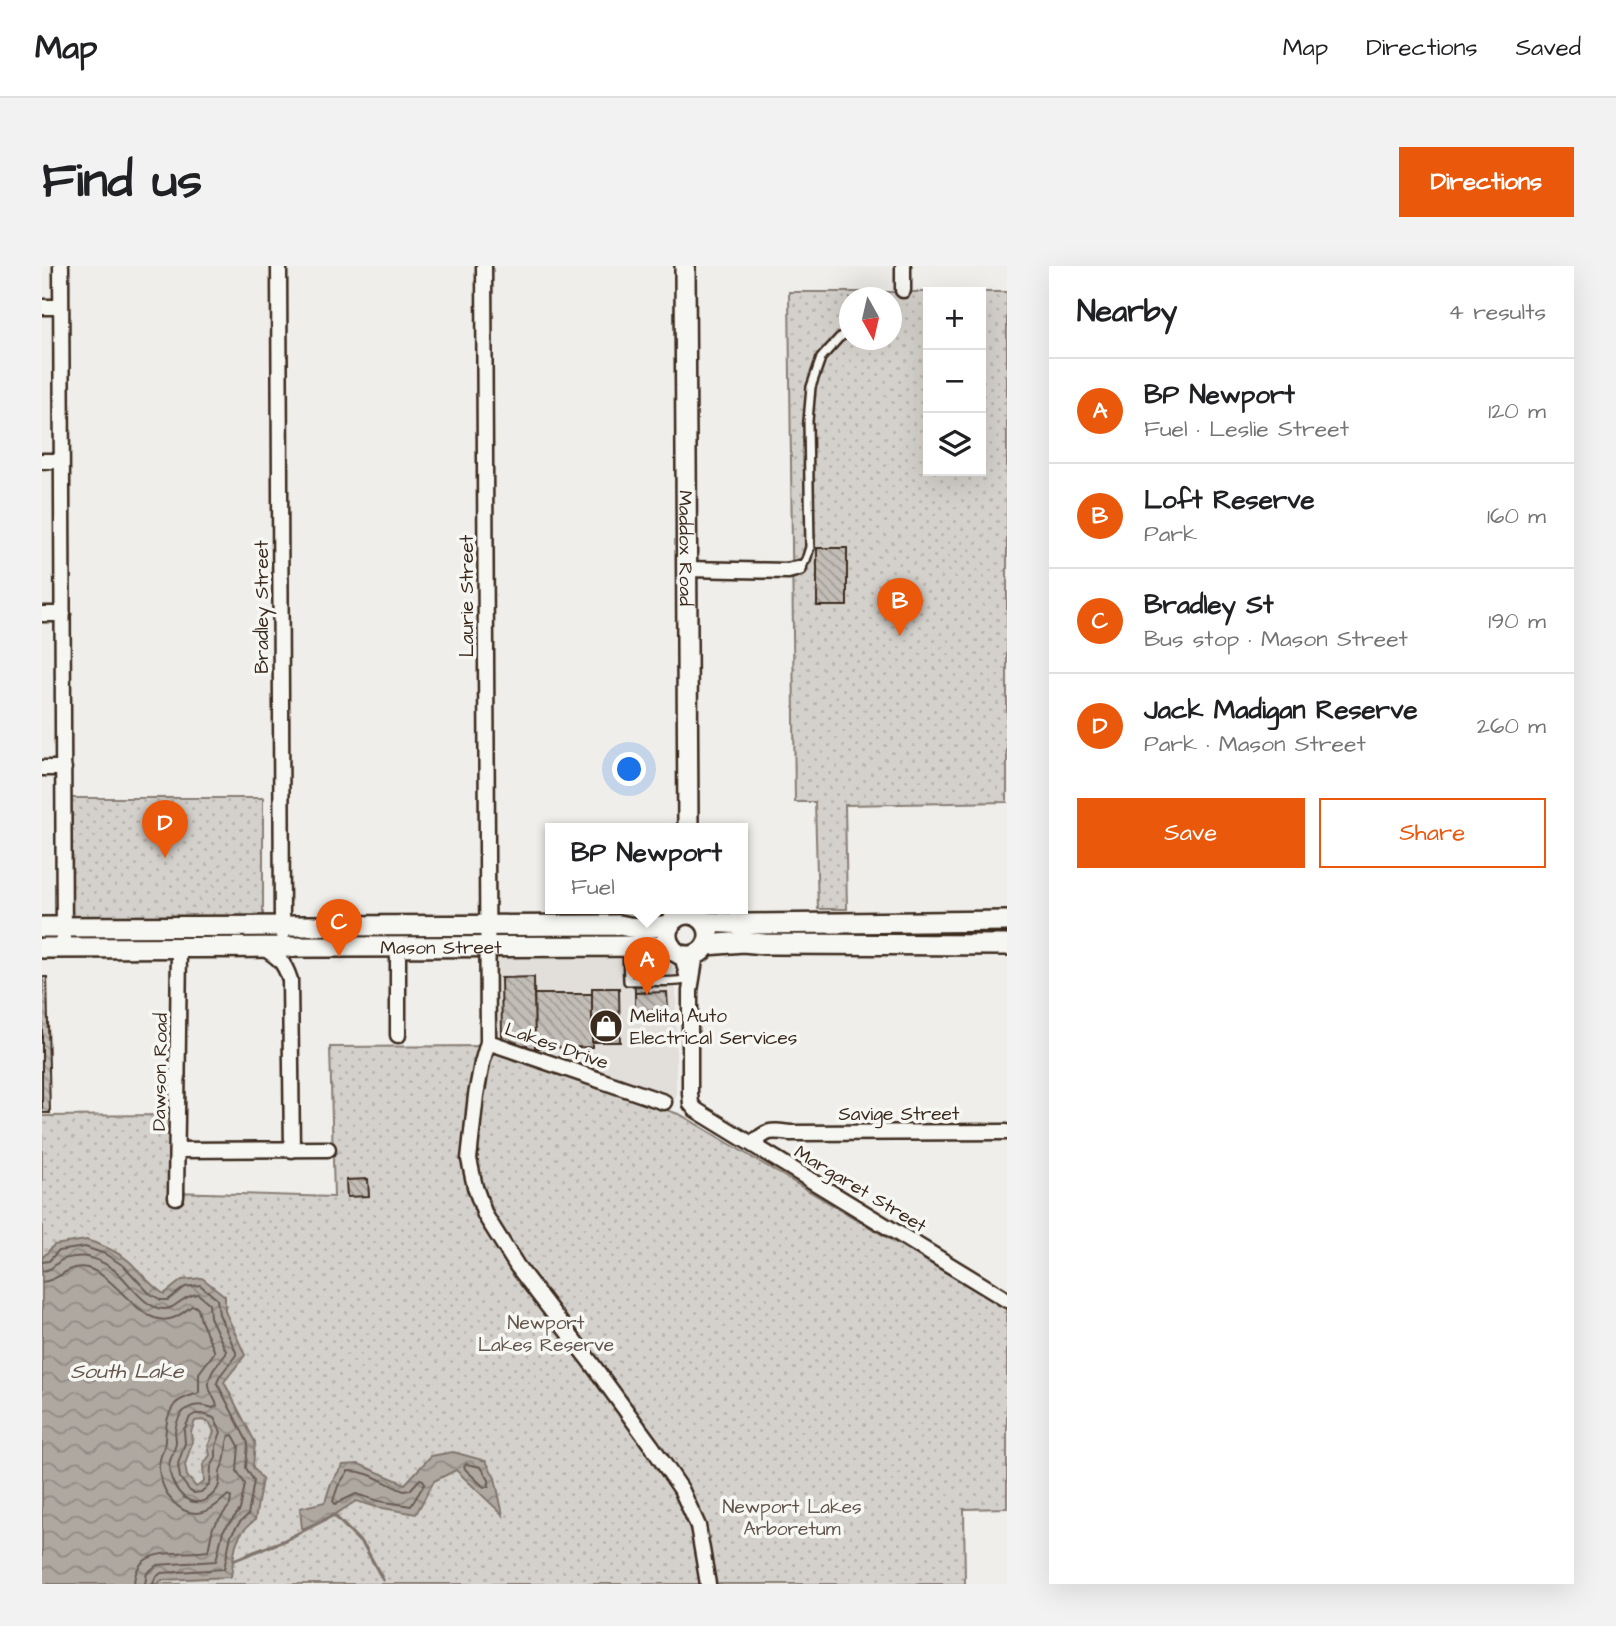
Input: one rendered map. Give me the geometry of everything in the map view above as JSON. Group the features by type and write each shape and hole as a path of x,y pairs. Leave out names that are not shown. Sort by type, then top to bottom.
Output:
{"street":[{"path":"61,266 64,947"},
{"name":"Bradley Street","path":"279,266 282,926 286,947"},
{"name":"Laurie Street","path":"484,266 487,946"},
{"name":"Maddox Road","path":"685,266 688,823"},
{"path":"903,266 903,290"},
{"path":"42,307 61,307"},
{"path":"42,461 62,461"},
{"path":"686,569 799,568"},
{"path":"42,614 63,614"},
{"path":"42,768 64,768"},
{"path":"686,950 709,933 688,916 667,936 686,950 690,983"},
{"name":"Mason Street","path":"42,927 620,925 646,928 688,916 746,924 1007,921"},
{"name":"Mason Street","path":"42,947 627,946 686,950 743,942 1007,945"},
{"path":"398,946 398,1035"},
{"name":"Lakes Drive","path":"487,946 488,1042 664,1102"},
{"path":"262,947 278,956 286,967 290,980 292,1150"},
{"name":"Dawson Road","path":"176,1197 179,948"},
{"name":"Margaret Street","path":"690,983 690,1093 691,1104 696,1110 1007,1300"},
{"path":"488,1042 476,1095 468,1159 485,1215 517,1266 681,1489 698,1526 708,1584"},
{"name":"Savige Street","path":"752,1144 772,1131 1007,1132"},
{"path":"766,1153 774,1143 790,1133"},
{"path":"177,1150 328,1149"}],"lane":[{"path":"799,568 806,560 810,547 808,421 811,387 821,358 839,338"},
{"path":"627,946 628,981 657,976 690,983"},
{"path":"657,976 657,957 686,950"}],"shaded area":[{"path":"492,958 662,959 676,970 676,1099 493,1041"}],"green space":[{"path":"789,292 839,292 839,350 902,350 902,292 923,292 923,476 986,476 986,292 1007,292 1007,802 845,805 847,909 818,909 815,802 795,802"},
{"path":"68,798 263,798 263,917 66,919"},
{"name":"Newport Lakes Reserve","path":"489,1046 681,1115 1007,1309 1007,1508 964,1509 965,1584 42,1584 42,1116 171,1115 173,1192 334,1197 330,1047"}],"water":[{"name":"South Lake","path":"86,1240 110,1249 131,1263 164,1294 182,1280 202,1278 225,1296 225,1311 245,1355 224,1382 255,1442 253,1467 262,1479 255,1520 238,1538 231,1577 162,1580 157,1584 42,1584 42,1258 54,1245","holes":["195,1421 210,1423 214,1432 208,1446 210,1455 203,1465 204,1482 196,1487 187,1476 185,1465 192,1443 191,1432"]},
{"path":"453,1452 486,1461 495,1478 503,1515 456,1470 434,1481 416,1514 356,1501 334,1515 302,1529 300,1508 325,1502 331,1483 343,1465 359,1464 405,1484 431,1456"}],"building":[{"path":"817,548 847,548 847,606 817,606"},
{"path":"634,970 648,970 648,992 635,993"},
{"path":"42,977 47,977 50,1113 42,1113"},
{"path":"534,977 534,1051 527,1049 527,1045 507,1043 502,1036 501,978"},
{"name":"Melita Auto Electrical Services","path":"592,988 619,988 620,1042 592,1042"},
{"path":"667,992 668,1010 648,1010 648,1016 635,1017 635,993"},
{"path":"534,994 592,994 592,1047 535,1048"},
{"path":"368,1179 369,1196 347,1197 346,1180"}],"waterway":[{"path":"234,1560 283,1541 334,1515 365,1547 383,1580"}],"place":[{"name":"Loft Reserve","path":"900,636"},
{"name":"Jack Madigan Reserve","path":"165,858"},
{"name":"Bradley St","path":"339,957"},
{"name":"BP Newport","path":"647,995"},
{"name":"Melita Auto Electrical Services","path":"606,1026"}],"park label":[{"name":"Newport Lakes Arboretum","path":"792,1517"}]}
